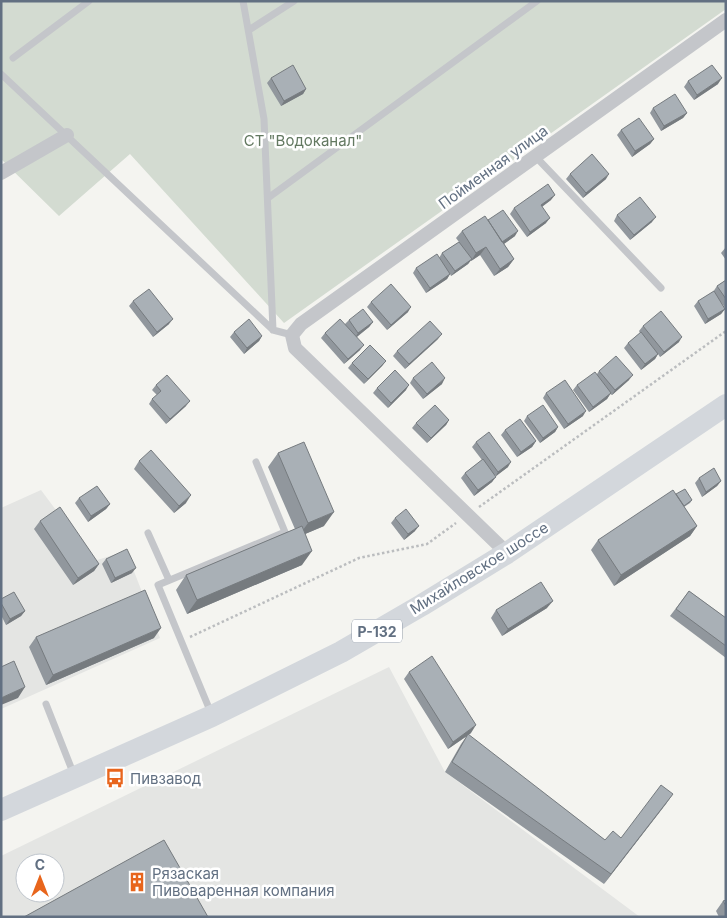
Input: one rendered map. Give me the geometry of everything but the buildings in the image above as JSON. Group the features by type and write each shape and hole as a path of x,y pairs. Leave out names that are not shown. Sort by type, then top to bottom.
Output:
{"main road":[{"name":"Михайловское шоссе","path":"1,810 212,716 341,652 507,553 726,405"}],"street":[{"name":"Пойменная улица","path":"294,342 301,324 726,20"},
{"path":"1,172 67,136"},
{"path":"294,342 507,553"}],"lane":[{"path":"13,58 89,1"},
{"path":"243,1 264,119 273,330"},
{"path":"249,30 294,1"},
{"path":"268,198 538,1"},
{"path":"1,74 273,330 294,342"},
{"path":"535,156 661,288"},
{"path":"212,716 158,584 285,532 256,462"},
{"path":"148,533 169,580"},
{"path":"46,704 75,778"}],"shaded area":[{"path":"41,490 94,561 126,551 160,638 1,709 1,508"},
{"path":"389,667 445,772 640,917 1,917 1,856"}],"green space":[{"name":"СТ \"Водоканал\"","path":"1,1 726,1 726,9 284,323 130,154 59,216 1,159"}],"place":[{"name":"Пивзавод","path":"115,778"},
{"name":"Рязаская Пивоваренная компания","path":"137,882"}]}
